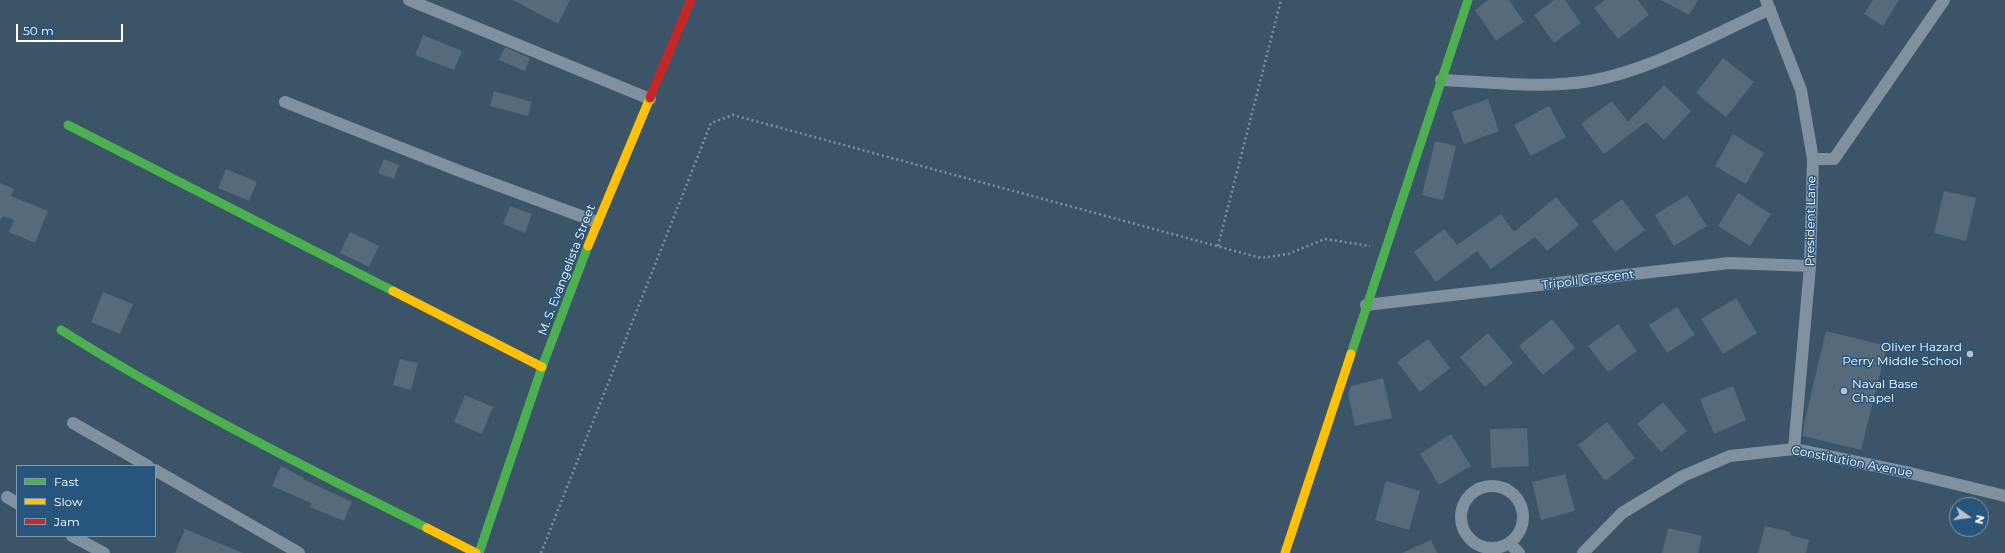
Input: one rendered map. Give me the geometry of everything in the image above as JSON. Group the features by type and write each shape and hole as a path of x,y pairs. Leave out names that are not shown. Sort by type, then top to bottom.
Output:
{"street":[{"path":"409,0 650,99"},
{"name":"M. S. Evangelista Street","path":"479,553 542,367 597,222 691,0"},
{"path":"1285,553 1468,0"},
{"path":"1813,159 1834,159 1944,0"},
{"path":"1441,80 1552,84 1589,81 1636,70 1768,4"},
{"name":"President Lane","path":"1768,4 1801,90 1813,159 1810,266 1794,450"},
{"path":"285,102 462,172 597,222"},
{"path":"68,125 542,367"},
{"name":"Tripoli Crescent","path":"1366,306 1729,263 1810,266"},
{"path":"61,330 119,367 270,448 476,553"},
{"path":"73,423 146,465"},
{"name":"Constitution Avenue","path":"1583,553 1622,513 1683,476 1730,456 1794,450 1910,473 2005,496"},
{"path":"156,471 299,553"},
{"path":"1496,485 1507,489 1515,496 1521,505 1523,516 1522,524 1519,532 1509,544 1498,548 1488,548 1477,544 1469,538 1463,528 1461,518 1462,507 1467,497 1476,490 1486,486 1496,485"},
{"path":"74,537 104,553"},
{"path":"1509,544 1519,553"}],"path":[{"path":"1218,246 1281,0"},
{"path":"541,553 711,123 733,114 1261,258 1288,254 1325,239 1385,248"}],"building":[{"path":"513,0 570,0 558,24"},
{"path":"1488,0 1509,0 1524,22 1496,41 1475,10"},
{"path":"1554,0 1565,0 1581,23 1554,43 1534,15"},
{"path":"1605,0 1638,0 1649,15 1618,39 1594,8"},
{"path":"1661,0 1698,0 1689,15"},
{"path":"1873,0 1899,0 1883,26 1864,14"},
{"path":"423,35 462,51 454,70 415,55"},
{"path":"505,47 530,58 525,71 499,60"},
{"path":"1723,58 1754,82 1726,117 1696,93"},
{"path":"1664,85 1691,111 1664,140 1646,122 1604,154 1581,124 1612,101 1628,122"},
{"path":"494,91 532,102 528,116 490,106"},
{"path":"1488,99 1499,131 1464,144 1452,112"},
{"path":"1549,106 1566,137 1531,156 1514,125"},
{"path":"1733,134 1764,153 1746,184 1715,166"},
{"path":"1435,141 1456,146 1443,200 1422,195"},
{"path":"384,159 399,165 394,179 378,173"},
{"path":"226,169 257,182 249,201 218,188"},
{"path":"0,183 14,189 11,196 48,211 35,243 9,232 14,220 3,216 0,221"},
{"path":"1944,191 1976,198 1966,241 1934,233"},
{"path":"1738,193 1771,214 1750,246 1718,226"},
{"path":"1687,195 1707,226 1674,246 1655,215"},
{"path":"1556,197 1579,225 1547,251 1535,237 1491,269 1477,251 1436,282 1414,252 1444,229 1457,245 1501,214 1514,232"},
{"path":"1622,199 1645,230 1615,252 1592,221"},
{"path":"510,206 532,214 525,233 503,224"},
{"path":"350,232 379,246 369,267 340,253"},
{"path":"103,292 133,304 120,334 91,322"},
{"path":"1736,298 1757,333 1723,354 1701,319"},
{"path":"1677,307 1695,335 1667,353 1649,325"},
{"path":"1552,319 1575,348 1543,375 1519,346"},
{"path":"1618,324 1637,351 1608,372 1588,346"},
{"name":"Naval Base Chapel","path":"1826,331 1887,346 1861,450 1803,436 1804,424"},
{"path":"1488,333 1513,363 1485,387 1460,357"},
{"path":"1428,339 1450,368 1420,392 1397,362"},
{"path":"400,359 418,363 411,390 393,385"},
{"path":"1383,378 1392,418 1355,426 1348,394 1351,386"},
{"path":"1733,386 1746,420 1714,434 1700,399"},
{"path":"465,395 493,407 482,434 454,422"},
{"path":"1663,402 1687,431 1661,452 1637,424"},
{"path":"1607,422 1635,458 1605,481 1578,445"},
{"path":"1527,428 1529,466 1491,468 1490,429"},
{"path":"1451,434 1471,466 1439,485 1420,454"},
{"path":"281,466 304,478 303,479 352,502 344,521 310,507 311,503 272,486"},
{"path":"1565,474 1575,511 1541,520 1532,482"},
{"path":"1386,481 1420,491 1409,530 1375,520"},
{"path":"1765,526 1790,532 1790,535 1809,540 1806,553 1758,553"},
{"path":"1668,528 1702,536 1698,553 1662,553"},
{"path":"185,529 243,553 175,553"},
{"path":"1431,540 1437,553 1402,553"}],"traffic: fast":[{"path":"1351,354 1468,0"},
{"path":"68,125 393,291"},
{"path":"479,553 542,367 588,246"},
{"path":"61,330 196,409 242,434 427,528"}],"traffic: slow":[{"path":"588,246 650,98"},
{"path":"393,291 542,367"},
{"path":"1285,553 1351,354"},
{"path":"427,528 476,553"}],"traffic: jam":[{"path":"650,98 691,0"}],"place":[{"name":"Oliver Hazard Perry Middle School","path":"1970,354"},
{"name":"Naval Base Chapel","path":"1844,391"}]}
